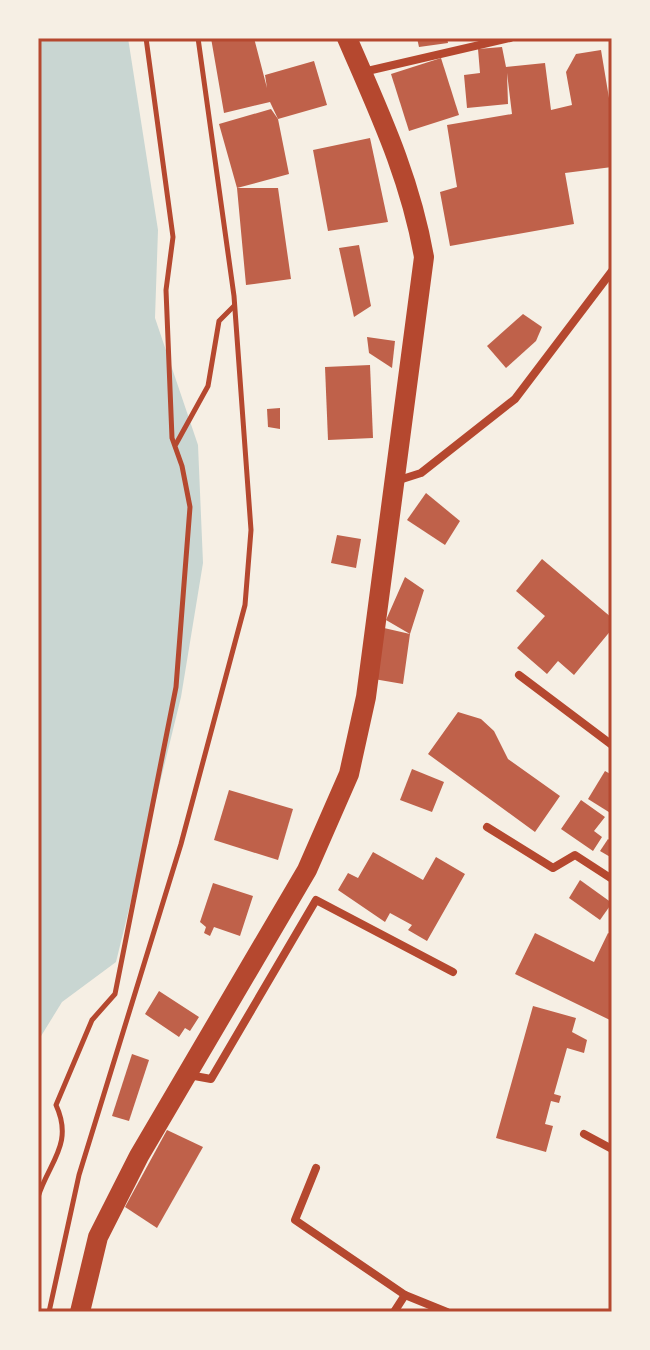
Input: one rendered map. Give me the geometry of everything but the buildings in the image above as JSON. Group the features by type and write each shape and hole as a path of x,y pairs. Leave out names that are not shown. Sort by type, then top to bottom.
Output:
{"main road":[{"path":"80,1312 98,1237 139,1156 307,870 349,774 366,697 424,257 411,192 347,38"}],"street":[{"path":"362,72 510,38"},
{"path":"393,482 421,473 515,399 612,271"},
{"path":"519,675 612,745"},
{"path":"487,827 553,868 575,855 612,879"},
{"path":"187,1075 211,1079 316,900 453,972"},
{"path":"584,1134 612,1149"},
{"path":"316,1168 295,1220 405,1295 447,1312"},
{"path":"394,1312 405,1295"}],"path":[{"path":"38,1197 57,1160 64,1123 56,1105 92,1020 115,994 176,687 190,507 175,445 166,290 173,237 146,38"},
{"path":"49,1312 79,1175 181,844 245,605 251,530 234,306 198,38"},
{"path":"175,445 208,386 219,321 234,306"},
{"path":"38,1214 38,1237"}],"shaded area":[{"path":"38,38 128,38 158,230 155,318 198,445 203,563 181,697 116,962 62,1002 38,1041"}]}
